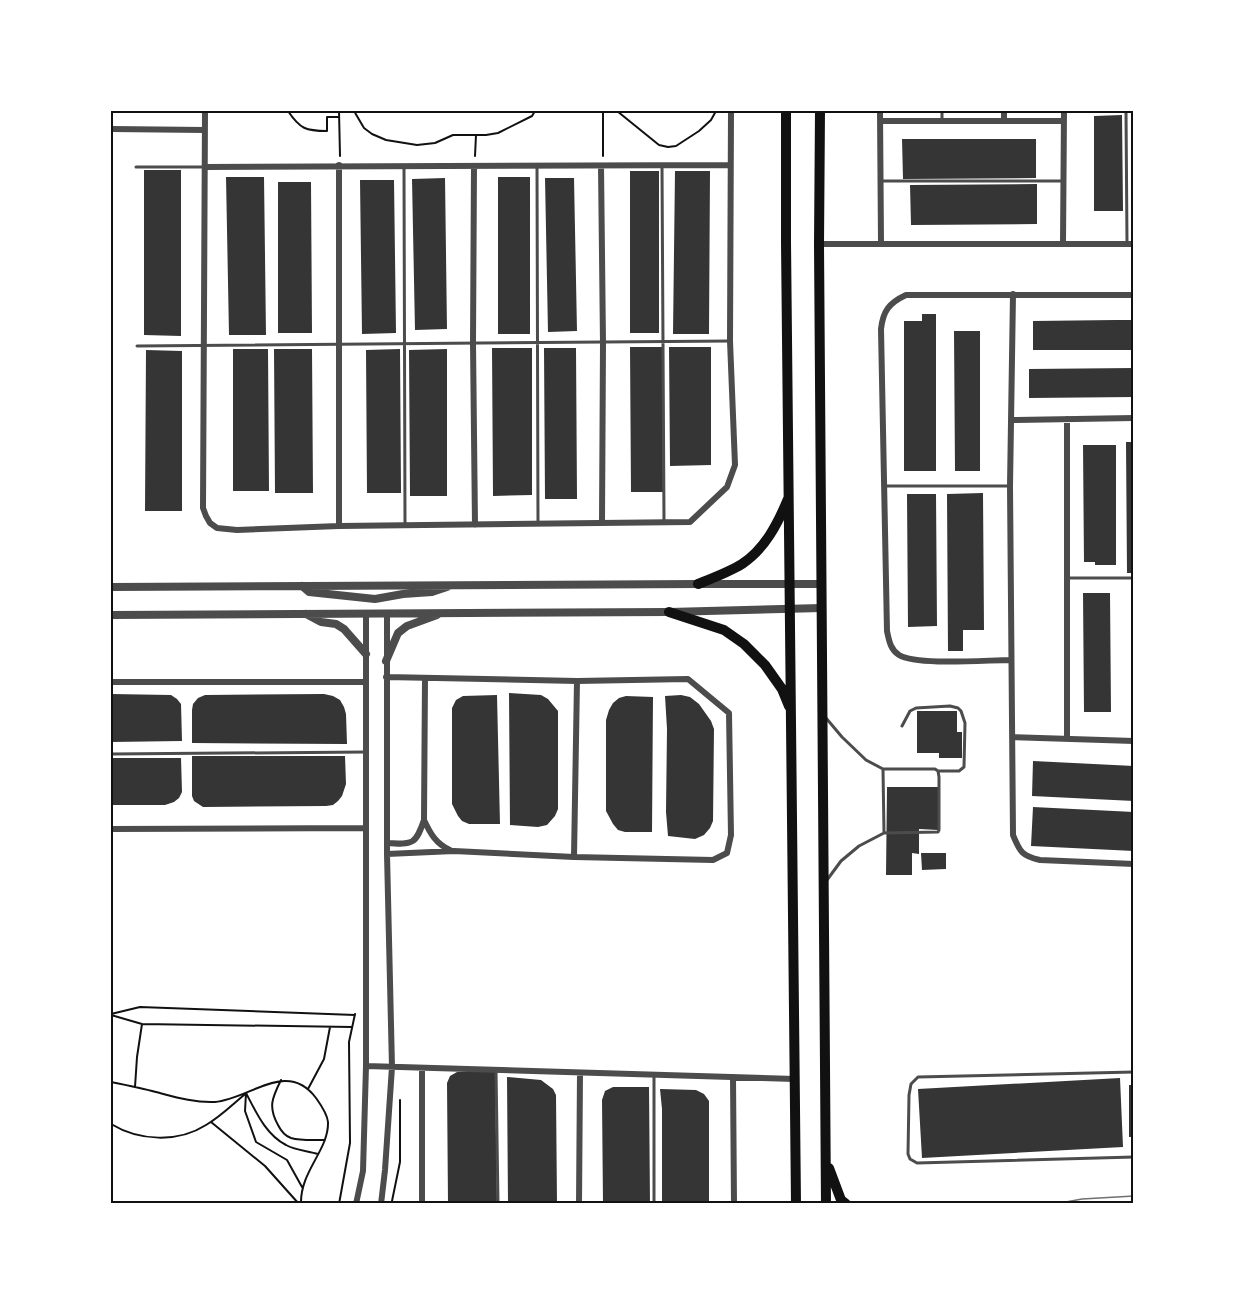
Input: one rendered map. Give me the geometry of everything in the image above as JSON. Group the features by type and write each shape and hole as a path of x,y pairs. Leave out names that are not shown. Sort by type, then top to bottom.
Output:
{"main road":[{"path":"786,111 796,1204"},
{"path":"820,111 826,1204"},
{"path":"698,584 742,564 755,553 780,519 789,494"},
{"path":"669,612 724,630 744,644 765,665 782,689 791,712"},
{"path":"825,1160 836,1190 846,1204"}],"street":[{"path":"205,114 203,508 210,523 217,528 237,530 339,526 690,522 727,487 735,465 730,341 730,111"},
{"path":"880,111 881,243"},
{"path":"1004,111 1004,121"},
{"path":"1063,243 1064,111"},
{"path":"880,121 1064,121"},
{"path":"111,131 121,129 205,130"},
{"path":"205,166 340,163 404,166 730,165"},
{"path":"339,526 340,163"},
{"path":"475,164 473,343 475,525"},
{"path":"602,164 602,522"},
{"path":"819,244 1130,244"},
{"path":"1013,294 1010,486 1013,835 1025,856 1040,860 1134,864"},
{"path":"1011,660 910,660 897,654 889,644 882,316 896,300 906,295 1134,295"},
{"path":"1012,420 1134,418"},
{"path":"1067,419 1067,739"},
{"path":"111,587 822,584"},
{"path":"302,586 309,592 375,599 432,592 454,585"},
{"path":"375,599 387,613 387,854 392,1067 381,1204"},
{"path":"356,1204 363,1171 366,1066 366,613 375,599"},
{"path":"111,615 669,612 822,608"},
{"path":"386,662 398,633 407,626 443,613"},
{"path":"304,614 321,622 336,624 344,628 366,654"},
{"path":"386,676 577,681 688,679 729,713 731,835 727,853 713,860 574,857 454,851 387,854"},
{"path":"387,843 414,841 418,837 424,820 426,678"},
{"path":"574,857 577,681"},
{"path":"111,682 366,682"},
{"path":"1012,737 1134,741"},
{"path":"424,820 433,838 444,847 454,851"},
{"path":"111,828 366,828"},
{"path":"366,1066 795,1079"},
{"path":"422,1068 422,1204"},
{"path":"579,1204 580,1073"},
{"path":"733,1077 734,1204"}],"lane":[{"path":"942,111 942,121"},
{"path":"1126,111 1130,244"},
{"path":"136,167 205,166"},
{"path":"404,166 405,526"},
{"path":"537,166 538,524"},
{"path":"662,166 664,522"},
{"path":"880,181 1064,181"},
{"path":"137,346 730,341"},
{"path":"884,486 1010,486"},
{"path":"1067,578 1134,578"},
{"path":"823,714 842,737 866,760 883,769 959,771 964,767 965,723 958,708 950,706 916,708 910,711 902,726"},
{"path":"111,754 366,752"},
{"path":"883,769 884,832"},
{"path":"824,884 841,861 859,846 884,832 938,832 938,771"},
{"path":"496,1070 498,1204"},
{"path":"1134,1072 918,1077 911,1084 909,1095 908,1155 916,1163 1134,1157"},
{"path":"654,1075 654,1204"}],"path":[{"path":"288,111 296,123 310,131 327,131 327,117 339,117"},
{"path":"339,111 340,163"},
{"path":"354,111 364,128 372,134 402,144 417,145 435,142 453,135 498,133 532,116 535,111"},
{"path":"602,164 603,111"},
{"path":"617,111 659,145 672,147 699,131 711,120 716,111"},
{"path":"475,164 476,135"},
{"path":"111,1015 140,1007 355,1015"},
{"path":"339,1204 350,1143 349,1042 357,1008"},
{"path":"111,1015 142,1024 352,1027"},
{"path":"135,1087 142,1024"},
{"path":"308,1090 324,1059 330,1027"},
{"path":"111,1082 185,1099 214,1102 234,1098 281,1080 297,1083 308,1090 324,1108 327,1132 303,1183 300,1204"},
{"path":"281,1080 273,1096 271,1109 280,1129 287,1137 294,1139 325,1140"},
{"path":"111,1124 137,1135 154,1138 190,1133 206,1126 246,1093"},
{"path":"246,1093 271,1135 284,1145 318,1154"},
{"path":"246,1093 245,1111 256,1142 287,1160 302,1187"},
{"path":"392,1204 400,1162 400,1097"},
{"path":"211,1122 265,1166 300,1204"}],"building":[{"path":"1122,115 1123,211 1094,211 1094,116"},
{"path":"902,139 1036,139 1036,178 903,179"},
{"path":"144,170 181,170 181,336 144,335"},
{"path":"630,171 659,171 659,333 630,333"},
{"path":"675,171 710,171 709,334 673,334"},
{"path":"226,177 264,177 266,335 229,335"},
{"path":"498,177 530,177 530,334 498,334"},
{"path":"445,178 447,329 415,330 412,179"},
{"path":"545,178 574,178 577,331 548,332"},
{"path":"360,180 394,180 396,333 362,334"},
{"path":"278,182 311,182 312,333 278,333"},
{"path":"1037,184 1037,224 911,225 910,185"},
{"path":"922,314 936,314 936,471 904,471 904,321 922,321"},
{"path":"1134,320 1134,350 1033,350 1033,321"},
{"path":"954,331 980,331 980,471 955,471"},
{"path":"630,347 662,347 663,492 631,492"},
{"path":"669,347 711,347 711,465 670,466"},
{"path":"492,348 532,348 532,495 493,496"},
{"path":"544,348 576,348 577,499 545,499"},
{"path":"233,349 268,349 269,491 233,491"},
{"path":"274,349 312,349 313,493 275,493"},
{"path":"400,349 401,493 367,493 366,350"},
{"path":"447,349 447,496 410,496 409,350"},
{"path":"146,350 182,351 182,511 145,511"},
{"path":"1134,368 1134,397 1029,398 1029,369"},
{"path":"1126,442 1134,442 1134,573 1127,573"},
{"path":"1083,445 1116,445 1116,565 1095,565 1095,562 1084,562"},
{"path":"983,493 984,630 963,630 963,651 948,651 947,494"},
{"path":"907,494 936,494 937,626 908,627"},
{"path":"1083,593 1110,593 1111,712 1084,712"},
{"path":"509,693 541,695 548,699 558,711 558,809 547,825 538,827 510,825"},
{"path":"111,694 171,695 181,704 182,741 111,742"},
{"path":"324,694 340,700 344,707 347,744 192,743 193,704 205,695"},
{"path":"497,695 500,824 469,824 462,821 452,804 452,708 456,700 463,696"},
{"path":"626,696 653,697 652,832 618,830 606,811 606,720 613,703"},
{"path":"665,696 690,697 699,704 714,729 713,821 704,835 695,839 668,836"},
{"path":"917,711 957,711 957,732 962,732 962,758 939,758 939,753 917,753"},
{"path":"192,756 345,756 346,784 342,796 333,805 203,807 194,801 192,796"},
{"path":"111,758 181,758 182,792 179,798 165,805 111,805"},
{"path":"1033,761 1134,766 1134,801 1032,796"},
{"path":"887,787 938,787 938,830 919,829 919,854 912,853 912,875 886,875"},
{"path":"1033,807 1134,812 1134,851 1031,846"},
{"path":"921,853 946,853 946,869 922,870"},
{"path":"495,1071 497,1204 448,1204 447,1083 450,1076 457,1072"},
{"path":"507,1077 541,1080 553,1089 556,1095 557,1204 508,1204"},
{"path":"1120,1078 1123,1147 922,1158 918,1089"},
{"path":"1129,1085 1134,1085 1134,1137 1129,1137"},
{"path":"613,1087 649,1087 650,1204 603,1204 602,1100 605,1091"},
{"path":"660,1089 696,1090 704,1094 709,1101 709,1204 662,1204"}],"tram line":[{"path":"1055,1204 1082,1199 1134,1196"}]}
